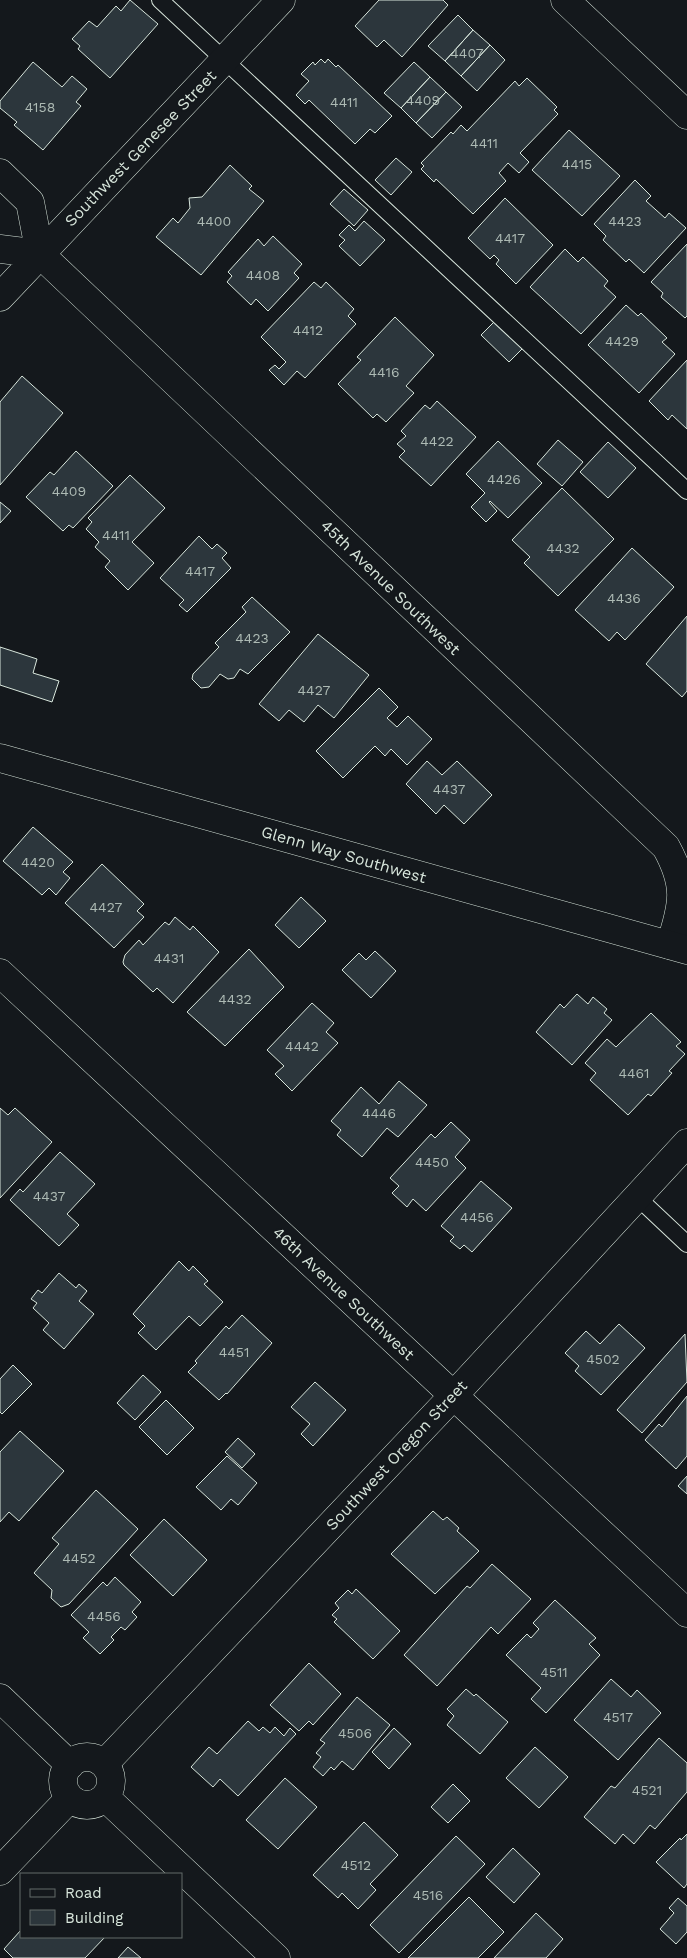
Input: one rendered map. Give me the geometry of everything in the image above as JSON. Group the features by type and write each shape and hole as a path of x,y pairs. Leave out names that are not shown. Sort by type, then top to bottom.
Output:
{"street":[{"name":"Southwest Genesee Street","path":"0,297 281,0"},
{"path":"565,0 687,115"},
{"path":"0,173 30,202 40,254 0,249"},
{"name":"45th Avenue Southwest","path":"40,254 666,848 680,865 686,890 679,947"},
{"name":"Glenn Way Southwest","path":"0,758 679,947"},
{"name":"46th Avenue Southwest","path":"0,973 687,1613"},
{"name":"Southwest Oregon Street","path":"104,1764 454,1395 687,1143"},
{"path":"0,1698 70,1765"},
{"path":"88,1757 104,1764 110,1775 111,1782 105,1797 90,1805 82,1804 70,1798 63,1780 74,1761 88,1757"},
{"path":"105,1797 276,1958"},
{"path":"0,1871 70,1798"}],"lane":[{"path":"160,0 687,491"},
{"path":"636,1196 687,1244"}],"building":[{"path":"130,0 158,24 110,78 78,49 80,46 72,39 89,21 97,27 116,6 121,11"},
{"path":"379,0 443,0 448,5 402,57 384,40 377,47 355,26"},
{"path":"458,15 473,30 445,61 428,46"},
{"path":"473,30 490,45 461,76 445,61"},
{"path":"490,45 505,60 477,91 461,76"},
{"path":"321,59 325,63 328,59 336,67 338,65 392,116 375,133 370,129 355,144 309,100 305,104 296,95 309,81 301,74 313,62 315,65"},
{"path":"33,62 62,87 72,76 87,89 76,102 81,106 43,150 14,125 17,122 0,108 0,101"},
{"path":"414,62 430,77 401,108 384,93"},
{"path":"430,77 446,92 416,123 401,108"},
{"path":"527,78 557,107 554,110 558,114 520,153 529,162 519,173 508,163 499,173 506,181 473,214 436,179 434,182 421,169 424,166 421,163 451,132 453,134 461,125 467,131 515,81 519,86"},
{"path":"446,92 462,107 432,138 416,123"},
{"path":"569,130 620,176 582,216 532,170"},
{"path":"396,158 412,172 391,195 375,180"},
{"path":"230,165 252,186 249,189 264,201 201,275 156,237 173,218 178,223 190,208 189,198 202,197"},
{"path":"635,180 651,196 646,201 665,218 669,213 686,228 644,273 629,259 626,262 603,240 606,236 594,224"},
{"path":"344,189 368,210 354,226 330,204"},
{"path":"505,198 553,245 516,284 496,264 499,260 494,255 490,259 468,238"},
{"path":"364,221 385,240 360,266 339,246 345,240 339,235 349,225 355,231"},
{"path":"273,236 302,264 294,273 299,278 268,311 256,299 251,305 227,282 232,276 228,272 258,239 264,246"},
{"path":"687,244 687,316 685,318 661,297 663,293 651,282"},
{"path":"565,249 578,262 583,257 608,281 604,286 616,297 581,334 530,287"},
{"path":"314,282 321,288 326,282 354,309 348,316 356,324 305,378 297,371 284,385 269,370 275,365 279,369 286,362 261,337"},
{"path":"626,305 638,316 641,313 667,338 662,342 675,354 639,393 588,345"},
{"path":"395,317 434,355 406,386 414,393 386,422 377,414 373,418 338,384 361,360 357,357"},
{"path":"494,322 522,349 509,362 481,335"},
{"path":"687,360 687,429 672,415 668,420 649,401"},
{"path":"22,376 63,413 0,485 0,402"},
{"path":"437,401 476,437 431,486 399,457 405,451 397,444 406,436 401,431 425,405 430,409"},
{"path":"558,440 583,462 562,486 537,464"},
{"path":"498,441 542,483 508,518 490,501 497,511 486,522 471,507 485,493 466,474"},
{"path":"608,442 636,468 608,498 580,472"},
{"path":"76,451 113,486 73,528 69,525 63,531 26,497 50,472 54,475"},
{"path":"130,475 165,508 132,542 154,563 128,590 105,567 110,561 95,547 99,542 86,529 92,522 88,518"},
{"path":"562,488 614,539 558,596 524,563 530,557 512,540"},
{"path":"0,502 11,511 0,523"},
{"path":"199,536 212,549 217,544 227,553 222,558 231,568 187,612 179,605 184,600 160,578"},
{"path":"632,548 674,587 625,640 617,632 609,641 575,610"},
{"path":"252,597 290,632 248,674 240,669 234,678 228,679 220,674 209,687 201,688 192,679 193,674 219,647 215,643 246,612 242,607"},
{"path":"687,616 687,691 682,697 646,664"},
{"path":"318,634 369,675 334,718 318,705 304,722 289,710 279,721 259,704"},
{"path":"0,647 37,659 33,673 59,681 52,702 0,685"},
{"path":"379,688 398,707 387,718 397,727 408,716 432,739 407,765 391,749 385,756 375,746 343,778 316,751"},
{"path":"427,761 442,775 457,761 492,795 464,824 444,805 436,814 406,784"},
{"path":"33,827 73,862 63,872 70,878 56,895 49,888 42,895 3,861"},
{"path":"102,864 144,904 137,911 144,917 114,948 65,903"},
{"path":"301,897 326,921 299,948 275,925"},
{"path":"175,917 190,930 193,926 219,952 173,1003 157,988 153,992 123,962 125,955 139,940 143,945 165,922 169,925"},
{"path":"249,949 284,987 225,1046 187,1012"},
{"path":"375,951 396,971 371,998 342,970 359,953 366,960"},
{"path":"577,994 588,1004 593,997 607,1009 604,1013 612,1020 572,1065 536,1032 560,1004 564,1008"},
{"path":"312,1003 334,1023 326,1032 338,1043 292,1091 275,1074 284,1066 267,1050"},
{"path":"651,1013 681,1042 676,1046 685,1054 669,1071 672,1073 651,1096 648,1094 628,1115 590,1080 596,1073 585,1063 607,1039 616,1047"},
{"path":"399,1081 427,1105 398,1137 387,1128 362,1157 337,1135 341,1130 331,1121 361,1087 379,1104"},
{"path":"0,1108 8,1115 15,1108 52,1142 0,1198"},
{"path":"451,1122 470,1140 455,1157 466,1168 426,1211 413,1199 407,1207 392,1193 399,1186 390,1178 431,1134 435,1138"},
{"path":"60,1152 95,1184 67,1214 79,1225 59,1246 10,1200 20,1189 23,1192"},
{"path":"481,1181 512,1208 472,1252 464,1245 460,1249 450,1241 454,1237 441,1226"},
{"path":"179,1261 189,1271 193,1266 208,1281 204,1284 223,1302 200,1326 189,1316 156,1350 138,1333 145,1326 133,1314"},
{"path":"59,1273 76,1288 79,1284 87,1291 79,1301 94,1314 64,1349 43,1330 49,1323 33,1308 37,1303 31,1299 38,1290 42,1293"},
{"path":"242,1315 272,1343 227,1394 219,1400 188,1372 197,1363 195,1361 226,1326 229,1329"},
{"path":"619,1324 645,1348 601,1395 575,1371 579,1366 565,1353 586,1331 600,1344"},
{"path":"685,1334 687,1382 642,1433 617,1410"},
{"path":"13,1365 32,1384 2,1414 0,1412 0,1379"},
{"path":"143,1375 161,1392 135,1420 117,1403"},
{"path":"315,1382 346,1410 313,1446 301,1434 310,1424 291,1407"},
{"path":"687,1396 687,1456 676,1469 645,1440 659,1424 662,1427"},
{"path":"166,1400 194,1428 167,1455 139,1427"},
{"path":"20,1431 64,1471 19,1521 9,1512 0,1522 0,1452"},
{"path":"238,1438 255,1454 242,1468 225,1452"},
{"path":"227,1456 257,1483 238,1505 231,1499 221,1510 196,1487"},
{"path":"687,1476 687,1494 678,1486"},
{"path":"96,1490 138,1529 69,1604 61,1607 51,1598 52,1590 34,1573 59,1544 52,1538"},
{"path":"433,1511 443,1520 447,1517 459,1528 457,1531 479,1551 435,1594 391,1554"},
{"path":"164,1519 207,1560 173,1596 130,1555"},
{"path":"492,1564 531,1599 498,1634 491,1627 437,1686 404,1655 467,1586 470,1588"},
{"path":"115,1577 141,1602 132,1612 137,1617 125,1630 121,1627 111,1637 114,1640 100,1654 83,1638 89,1632 71,1615 103,1582 107,1586"},
{"path":"356,1589 400,1631 373,1659 334,1622 337,1619 332,1615 339,1608 335,1603 348,1590 352,1594"},
{"path":"555,1600 596,1638 589,1644 600,1655 546,1713 531,1699 541,1688 506,1655 527,1634 531,1638 539,1629 533,1623"},
{"path":"309,1663 341,1694 313,1725 309,1721 299,1731 270,1705"},
{"path":"611,1679 631,1697 637,1690 661,1713 618,1760 574,1720"},
{"path":"466,1689 474,1696 476,1694 508,1722 480,1754 447,1725 454,1716 447,1709"},
{"path":"357,1697 390,1725 353,1770 342,1761 334,1770 331,1767 323,1776 313,1767 321,1757 316,1753 325,1743 320,1740"},
{"path":"248,1721 259,1731 263,1727 270,1733 275,1727 284,1736 290,1728 296,1734 238,1796 220,1779 213,1787 191,1767 209,1747 217,1754"},
{"path":"394,1728 411,1744 389,1769 372,1752"},
{"path":"659,1738 687,1763 687,1792 655,1829 650,1825 634,1844 623,1834 615,1844 584,1817 611,1786 615,1788"},
{"path":"535,1747 568,1777 539,1808 506,1778"},
{"path":"285,1778 317,1807 278,1849 246,1820"},
{"path":"453,1784 470,1801 448,1823 431,1807"},
{"path":"364,1822 398,1855 370,1884 376,1890 358,1909 342,1893 338,1898 313,1875"},
{"path":"687,1834 687,1884 684,1888 656,1862 680,1838 681,1840"},
{"path":"456,1836 485,1864 399,1953 370,1925"},
{"path":"513,1848 540,1874 514,1903 486,1877"},
{"path":"469,1897 504,1932 478,1958 408,1958"},
{"path":"678,1898 687,1906 687,1932 676,1944 660,1929 674,1913 669,1908"},
{"path":"536,1913 563,1939 546,1958 494,1958"},
{"path":"20,1931 20,1938 104,1938 85,1958 13,1958 4,1949"},
{"path":"128,1947 141,1958 118,1958"}]}
